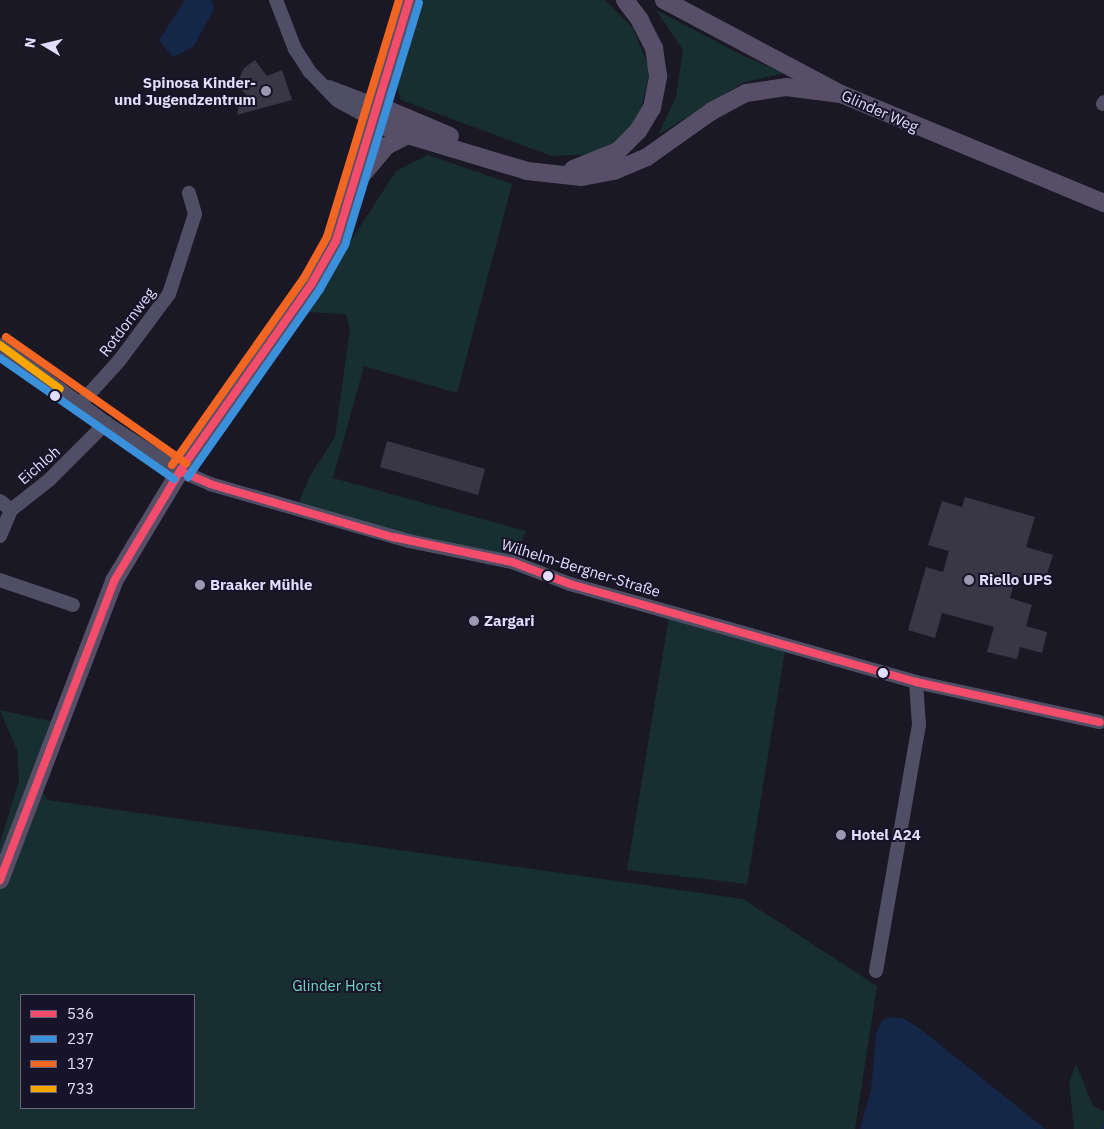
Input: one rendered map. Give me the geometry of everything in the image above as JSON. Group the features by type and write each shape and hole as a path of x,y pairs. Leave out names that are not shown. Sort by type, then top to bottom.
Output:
{"main road":[{"path":"0,880 114,581 180,471 317,275 336,240 357,181 409,0"},
{"path":"377,113 536,167 565,170 592,164 629,142 645,121 656,94 658,76 654,48 640,20 625,0"},
{"name":"Glinder Weg","path":"664,0 841,94 1104,203"},
{"path":"377,113 408,135 527,171 582,177 614,171 648,157 712,111 746,93 786,87 841,94"},
{"path":"357,181 386,146 408,135"}],"street":[{"path":"276,0 295,49 311,73 333,89 377,113"},
{"name":"Rotdornweg","path":"80,404 119,361 169,294 195,214 189,193"},
{"name":"Wilhelm-Bergner-Straße","path":"1,347 106,423 180,471 210,484 331,516 393,537 512,562 570,584 916,682 1100,722"},
{"name":"Eichloh","path":"0,536 6,505 49,480 106,423"},
{"path":"0,580 73,605"},
{"path":"876,972 920,725 916,682"}],"green space":[{"path":"423,0 605,0 633,28 650,70 641,109 624,140 592,154 552,156 401,100 397,88"},
{"path":"656,10 744,56 784,73 742,83 658,135 676,97 683,50"},
{"path":"428,155 512,184 457,393 364,366 333,478 526,531 512,562 297,507 310,476 335,437 350,329 346,314 305,312 396,171"},
{"path":"670,611 786,644 747,884 627,870"},
{"name":"Glinder Horst","path":"0,710 59,723 37,785 48,800 743,899 877,986 855,1129 0,1129 0,843 19,780 17,750"},
{"path":"1076,1064 1093,1106 1104,1111 1104,1129 1074,1129 1069,1083"}],"water":[{"path":"185,0 212,0 214,9 194,46 173,57 159,40"},
{"path":"893,1017 905,1019 924,1032 1045,1129 860,1129 871,1090 876,1034 882,1020"}],"building":[{"name":"Spinosa Kinder- und Jugendzentrum","path":"255,60 267,76 282,70 292,100 237,115 240,100 249,97 236,85 244,68"},
{"path":"387,441 485,469 478,495 380,467"},
{"name":"Riello UPS","path":"965,497 1035,517 1026,547 1053,555 1044,584 1016,576 1010,598 1032,605 1026,626 1047,632 1042,653 1020,647 1017,659 987,652 994,627 942,613 935,638 908,630 926,567 943,572 949,551 928,545 942,501 962,507"}],"waterway":[{"path":"1102,1129 1104,1123"}],"transit line":[{"name":"137","path":"172,465 304,278 327,237 399,0"},
{"name":"536","path":"0,880 114,581 180,471 312,283 336,241 409,0"},
{"name":"237","path":"188,477 320,289 345,245 419,3"},
{"name":"137","path":"6,337 186,463"},
{"name":"733","path":"0,345 60,389"},
{"name":"237","path":"0,358 174,479"},
{"name":"536","path":"180,471 210,484 393,537 512,562 570,584 916,682 1100,722"}],"place":[{"name":"Spinosa Kinder- und Jugendzentrum","path":"266,91"},
{"name":"Riello UPS","path":"969,580"},
{"name":"Braaker Mühle","path":"200,585"},
{"name":"Zargari","path":"474,621"},
{"name":"Hotel A24","path":"841,835"}]}
